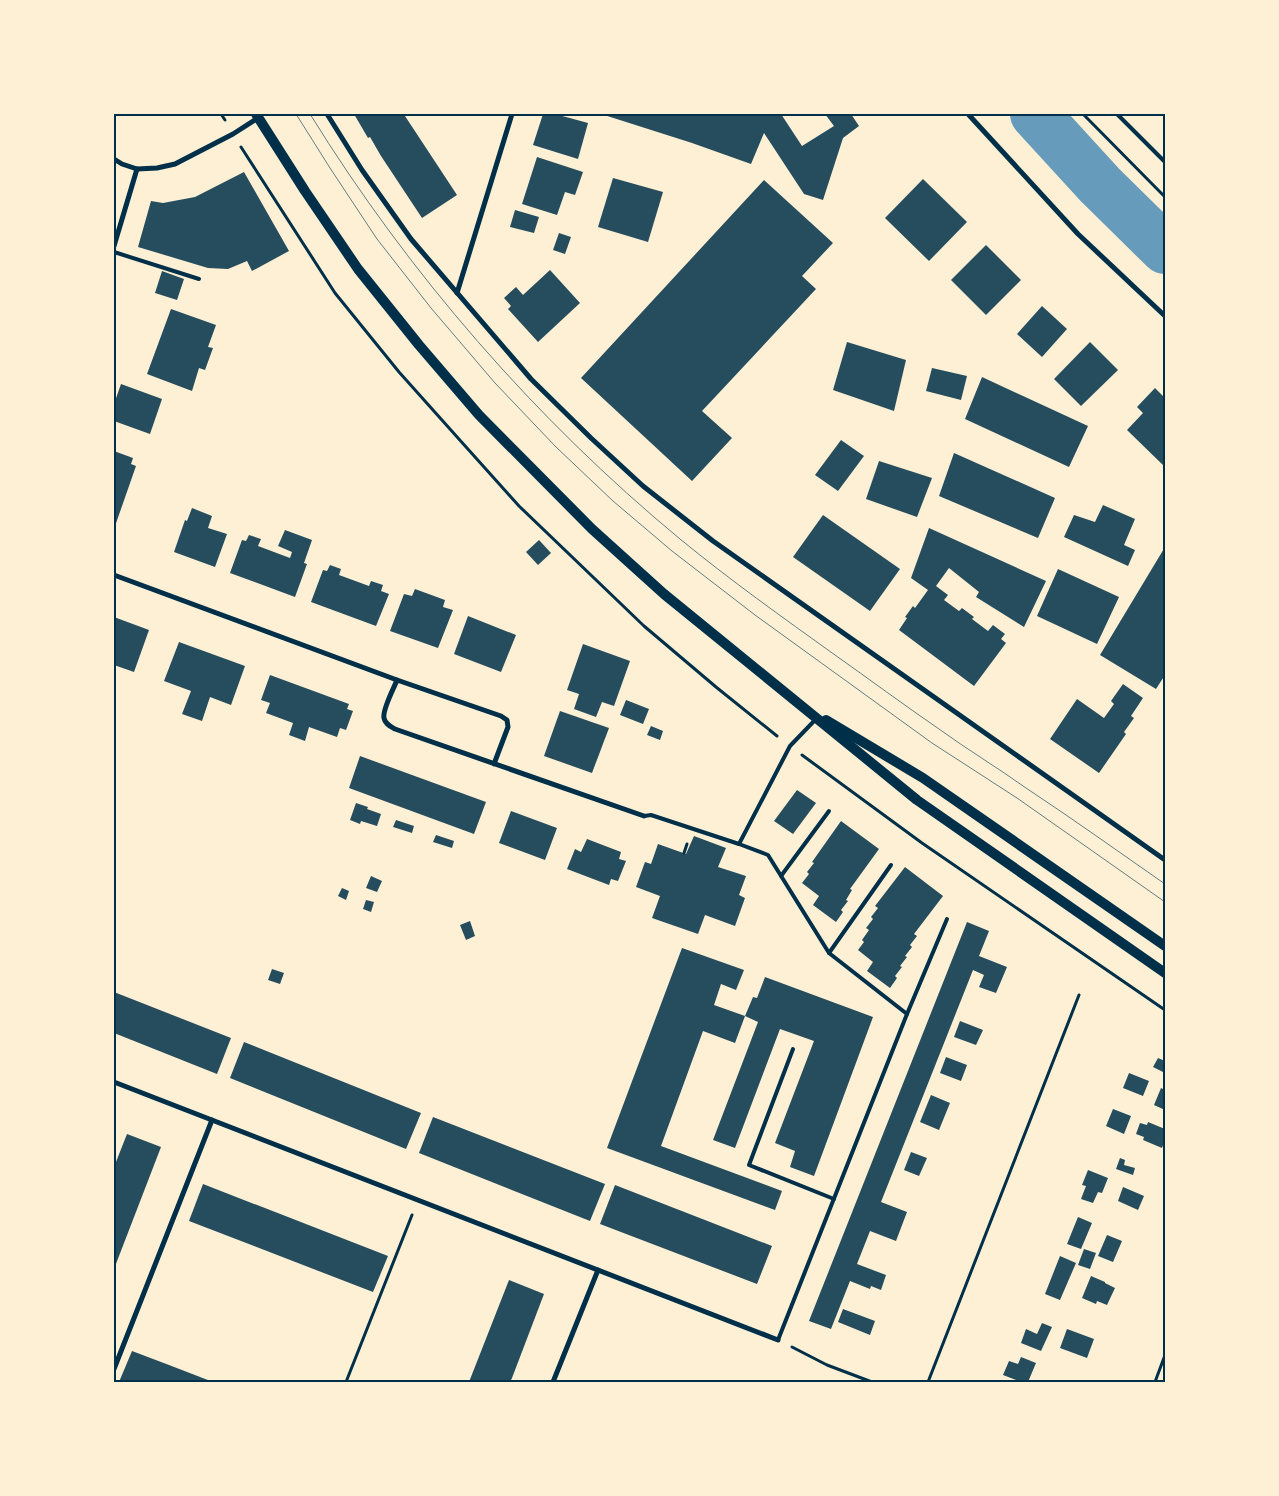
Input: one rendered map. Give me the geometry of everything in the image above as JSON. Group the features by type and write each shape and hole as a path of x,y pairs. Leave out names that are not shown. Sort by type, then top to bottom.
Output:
{"main road":[{"path":"257,116 304,190 358,269 419,345 479,416 592,529 664,594 917,800 1165,974"},
{"path":"795,702 923,778 1165,946"}],"street":[{"path":"326,114 362,170 411,239 457,293 531,378 591,438 643,486 713,541 1165,860"},
{"path":"457,293 512,114"},
{"path":"968,114 1078,234 1165,316"},
{"path":"114,159 137,169 175,164 233,134 257,116"},
{"path":"114,246 137,169"},
{"path":"114,575 397,680 501,716 506,720 508,726 494,764"},
{"path":"397,680 384,713 384,719 394,729 644,816"},
{"path":"114,1082 778,1340"},
{"path":"114,1369 212,1120"},
{"path":"553,1382 598,1270"}],"lane":[{"path":"1117,114 1165,162"},
{"path":"114,252 199,279"},
{"path":"740,844 790,746 816,719"},
{"path":"781,876 829,811"},
{"path":"644,816 650,815 768,855 829,953 907,1014"},
{"path":"829,953 891,865"},
{"path":"778,1340 947,918"},
{"path":"793,1049 749,1165 834,1199"}],"path":[{"path":"221,114 305,247"},
{"path":"1083,114 1165,196"},
{"path":"928,1382 1079,995"},
{"path":"346,1382 418,1200"},
{"path":"778,1340 827,1365 872,1382"},
{"path":"1154,1382 1165,1355"}],"building":[{"path":"354,114 411,114 405,116 457,195 422,218"},
{"path":"543,114 555,114 588,123 578,159 533,145"},
{"path":"601,114 781,114 802,146 834,126 825,114 851,114 859,126 843,138 823,200 804,194 764,133 751,164"},
{"path":"537,157 583,172 575,195 565,192 557,215 522,204"},
{"path":"244,172 289,251 252,271 247,261 228,269 208,268 138,247 151,201 163,203 195,197"},
{"path":"613,178 663,192 648,242 598,227"},
{"path":"923,179 967,222 929,261 885,218"},
{"path":"764,180 833,243 802,276 816,289 702,411 732,438 692,481 581,378"},
{"path":"515,210 539,217 534,233 510,227"},
{"path":"559,233 571,237 565,254 553,250"},
{"path":"986,245 1021,280 986,315 951,280"},
{"path":"550,270 580,303 538,342 508,309 511,306 504,298 516,287 523,295"},
{"path":"162,271 184,279 177,300 155,293"},
{"path":"1042,306 1067,329 1042,357 1017,334"},
{"path":"171,309 216,325 208,347 213,348 205,370 199,368 192,391 147,374"},
{"path":"847,342 906,360 894,411 833,390"},
{"path":"1090,342 1118,370 1081,406 1054,379"},
{"path":"932,368 967,376 961,400 926,391"},
{"path":"982,377 1088,426 1069,467 965,419"},
{"path":"121,384 162,399 150,434 114,421 114,404"},
{"path":"1155,388 1165,398 1165,467 1127,430 1143,413 1137,407"},
{"path":"841,440 864,456 838,491 815,475"},
{"path":"114,451 133,458 131,464 136,466 114,529"},
{"path":"954,453 1055,498 1038,538 939,496"},
{"path":"879,461 932,478 917,517 866,499"},
{"path":"1103,505 1135,519 1124,545 1135,550 1128,566 1064,537 1074,515 1095,522"},
{"path":"192,508 212,516 208,528 227,534 215,567 174,552 185,520 187,521"},
{"path":"823,515 900,569 870,611 793,557"},
{"path":"929,528 1046,581 1024,627 976,597 979,592 949,568 936,586 948,595 944,600 959,611 962,608 974,617 972,619 988,631 993,625 1005,634 1001,639 1006,643 974,686 899,630 907,618 905,617 913,606 915,608 928,590 911,578"},
{"path":"285,530 312,540 304,563 307,564 295,597 230,573 242,540 246,541 249,535 261,539 258,546 290,558 292,552 278,546"},
{"path":"539,540 551,553 538,565 526,552"},
{"path":"1165,547 1165,675 1156,689 1100,655"},
{"path":"330,565 341,569 339,575 369,586 371,581 383,585 381,591 389,594 376,626 311,602 323,570 327,571"},
{"path":"1058,569 1119,597 1097,644 1037,616"},
{"path":"415,589 445,600 443,607 453,610 438,648 390,631 404,594 412,596"},
{"path":"468,616 516,635 501,672 454,654"},
{"path":"114,617 149,630 134,672 114,665"},
{"path":"179,642 245,666 231,705 210,697 202,721 182,714 191,691 164,681"},
{"path":"583,644 630,661 614,706 602,702 596,717 574,709 579,694 567,690"},
{"path":"270,675 349,704 347,709 353,711 346,730 340,728 337,737 309,727 305,741 289,735 293,723 266,713 270,703 261,700"},
{"path":"1123,684 1143,698 1131,716 1134,718 1124,732 1126,734 1099,773 1050,739 1077,699 1104,718 1114,704 1111,701"},
{"path":"626,700 649,709 643,724 620,715"},
{"path":"560,711 609,728 592,773 544,756"},
{"path":"651,726 663,731 660,740 647,735"},
{"path":"360,756 486,802 474,834 349,788"},
{"path":"797,790 816,803 793,834 774,821"},
{"path":"356,803 381,814 377,826 361,821 360,824 350,820"},
{"path":"511,811 557,828 545,860 499,843"},
{"path":"396,820 414,826 412,833 393,827"},
{"path":"841,821 879,849 850,889 852,890 846,900 848,901 841,910 843,912 836,922 813,905 819,896 802,883 809,874 807,872 814,863 812,862"},
{"path":"436,835 454,841 452,848 433,842"},
{"path":"694,836 726,848 718,867 746,876 739,895 745,898 735,926 705,915 698,934 652,918 660,896 636,887 645,862 651,864 658,844 686,854"},
{"path":"587,839 621,852 619,859 626,861 618,881 611,879 609,885 567,869 575,849 581,852"},
{"path":"905,867 943,896 914,934 917,936 910,945 912,947 905,956 907,957 900,966 902,967 895,976 897,978 890,988 867,971 873,962 858,950 869,930 866,928 873,919 871,917 878,908 875,906"},
{"path":"371,876 382,881 377,892 366,888"},
{"path":"342,888 349,891 346,900 338,896"},
{"path":"366,900 374,902 371,912 363,909"},
{"path":"470,921 475,936 466,940 460,925"},
{"path":"967,922 989,931 979,956 1007,967 996,993 979,987 984,975 973,970 881,1202 907,1212 896,1241 870,1231 857,1264 886,1275 881,1290 871,1286 870,1289 850,1281 831,1329 809,1321"},
{"path":"682,948 744,970 736,990 721,984 714,1005 745,1016 735,1043 703,1031 661,1146 782,1191 775,1210 607,1148"},
{"path":"272,969 284,973 280,984 268,980"},
{"path":"765,977 873,1017 814,1176 790,1167 795,1151 775,1143 814,1041 780,1029 735,1148 713,1140 758,1022 745,1016 753,997 757,998"},
{"path":"114,992 231,1038 217,1074 114,1033"},
{"path":"960,1021 983,1030 976,1045 954,1037"},
{"path":"244,1042 421,1113 406,1149 230,1078"},
{"path":"946,1057 967,1065 961,1081 940,1073"},
{"path":"1158,1058 1165,1061 1165,1073 1153,1067"},
{"path":"1129,1073 1149,1081 1143,1096 1123,1088"},
{"path":"1161,1088 1165,1090 1165,1110 1154,1105"},
{"path":"931,1095 950,1103 939,1130 920,1122"},
{"path":"1113,1109 1131,1116 1124,1134 1106,1126"},
{"path":"433,1117 605,1184 590,1221 419,1153"},
{"path":"1148,1122 1165,1129 1165,1140 1162,1148 1143,1140 1144,1137 1136,1134 1140,1123 1147,1125"},
{"path":"127,1134 161,1147 114,1269 114,1167"},
{"path":"911,1152 927,1158 919,1176 904,1170"},
{"path":"1120,1158 1125,1160 1124,1165 1135,1168 1133,1175 1116,1169"},
{"path":"1088,1170 1108,1178 1102,1193 1098,1192 1093,1203 1081,1199 1086,1186 1082,1185"},
{"path":"203,1184 388,1256 373,1292 189,1221"},
{"path":"615,1185 772,1246 757,1284 600,1224"},
{"path":"1123,1187 1144,1196 1138,1210 1118,1201"},
{"path":"1078,1217 1092,1223 1081,1249 1067,1244"},
{"path":"1107,1235 1122,1241 1113,1262 1098,1256"},
{"path":"1084,1249 1096,1253 1090,1269 1078,1265"},
{"path":"1060,1256 1076,1263 1060,1300 1045,1294"},
{"path":"1091,1276 1115,1288 1107,1305 1097,1301 1096,1304 1082,1298"},
{"path":"509,1280 544,1294 512,1378 510,1382 469,1382"},
{"path":"843,1309 875,1321 870,1335 838,1322"},
{"path":"1042,1323 1052,1327 1041,1351 1021,1343 1026,1329 1037,1334"},
{"path":"1067,1329 1094,1339 1087,1358 1060,1348"},
{"path":"132,1351 169,1365 213,1382 119,1382"},
{"path":"1021,1357 1036,1363 1028,1382 1021,1382 1003,1375 1009,1361 1018,1364"}],"waterway":[{"path":"1035,114 1100,185 1165,249"}],"tram line":[{"path":"296,114 377,239 431,308 495,383 556,447 613,501 672,551 755,615 932,743 1017,798 1165,902"},
{"path":"310,114 348,173 389,231 478,342 525,394 627,493 680,539 737,584 950,737 1165,884"}]}
